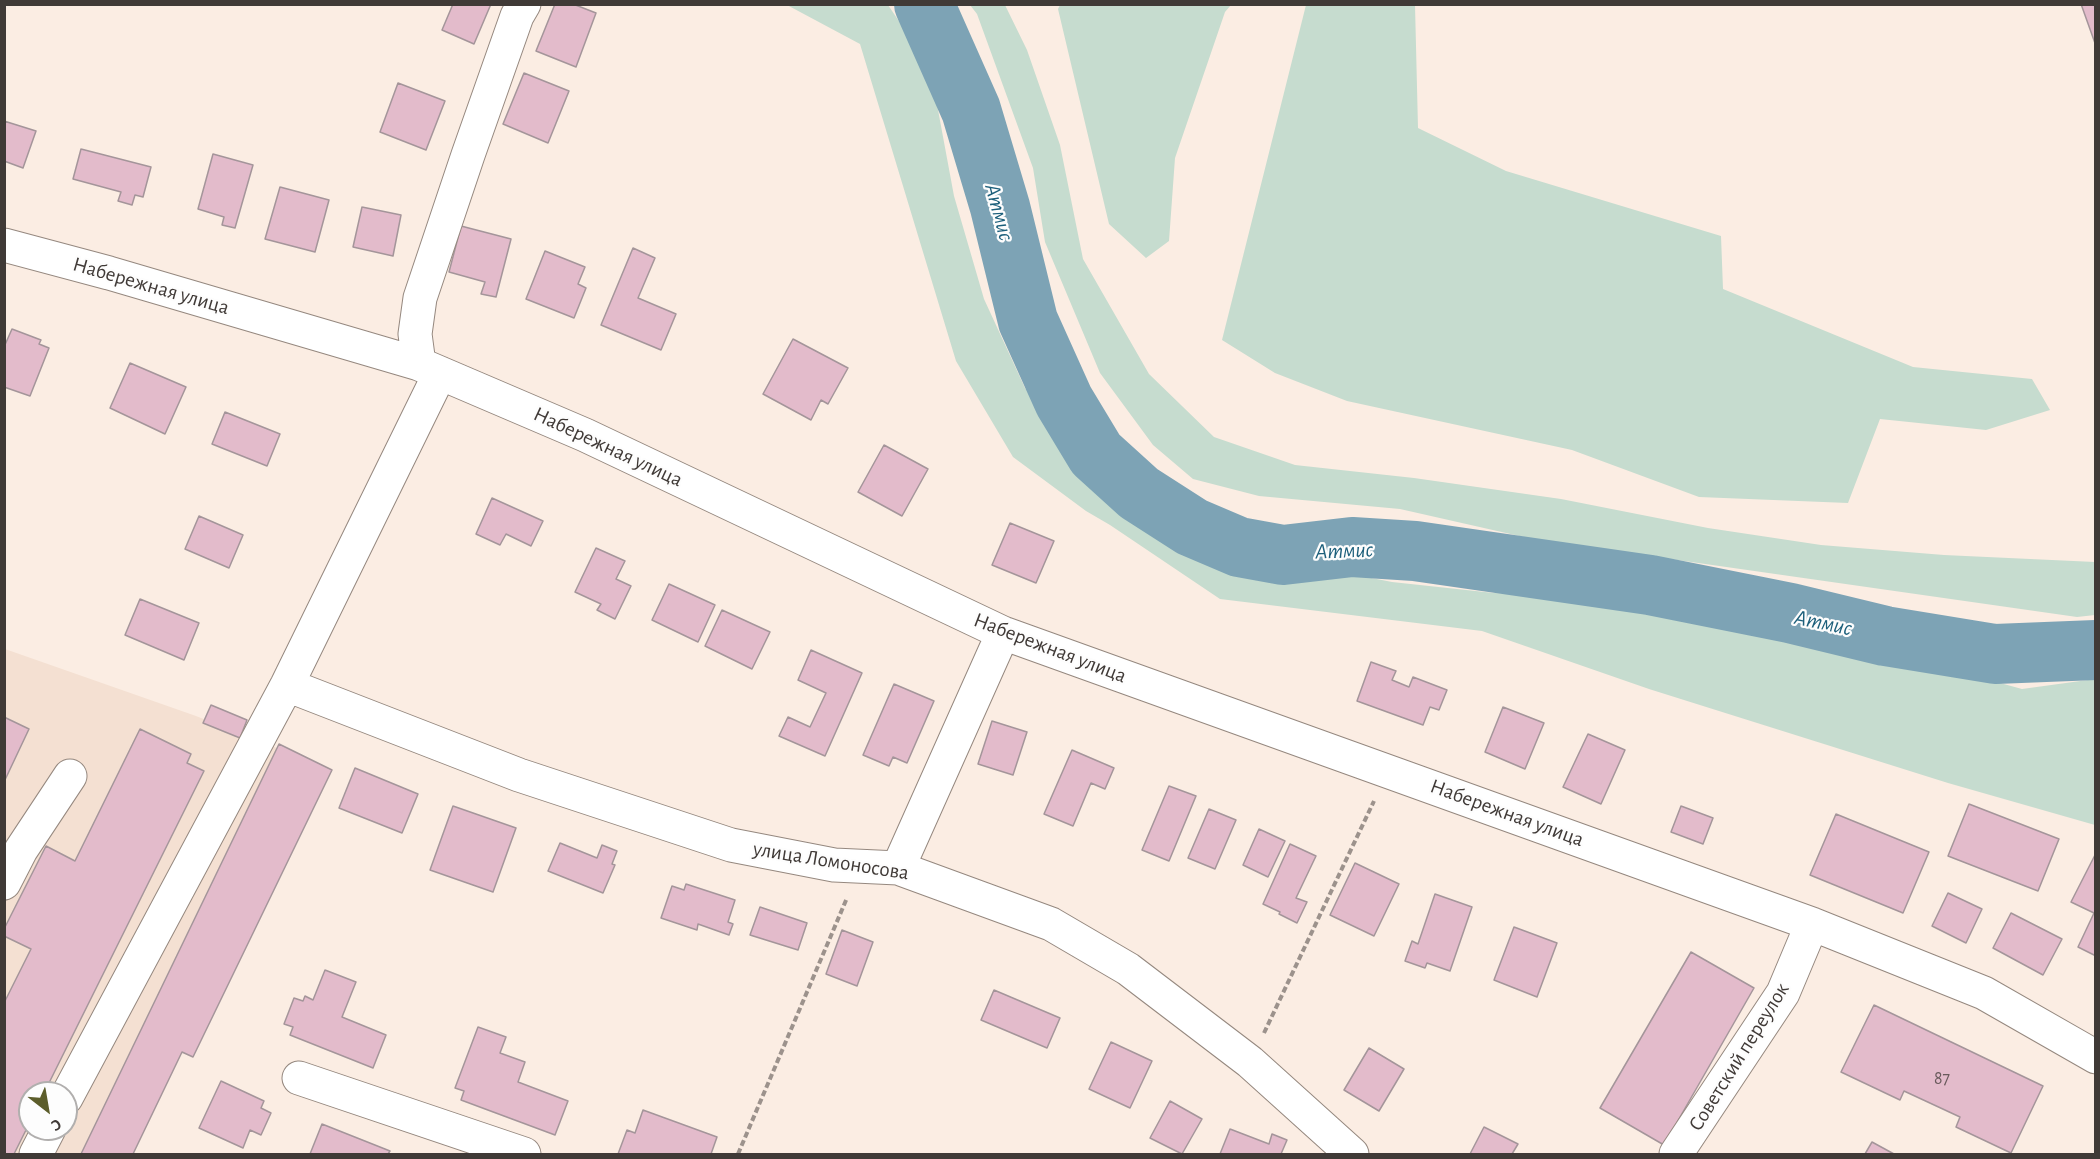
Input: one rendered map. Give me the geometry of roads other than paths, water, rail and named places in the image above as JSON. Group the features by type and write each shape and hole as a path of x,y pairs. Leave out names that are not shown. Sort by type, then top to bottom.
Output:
{"street":[{"path":"75,1081 287,685 430,369 415,334 420,298 471,144 517,16 524,4"},
{"name":"Набережная улица","path":"4,245 109,273 430,369 585,435 1003,633 1812,924 1984,993 2096,1057"},
{"path":"898,868 1003,633"},
{"name":"улица Ломоносова","path":"287,685 519,775 732,845 834,865 898,868 1051,924 1128,969 1250,1062 1352,1155"},
{"path":"4,883 21,850 70,776"},
{"name":"Советский переулок","path":"1676,1155 1784,993 1812,924"},
{"path":"299,1078 524,1155"},
{"path":"36,1155 43,1141"}],"waterway":[{"name":"Атмис","path":"924,4 971,110 1000,207 1028,321 1064,401 1096,454 1139,493 1192,527 1239,547 1283,555 1352,547 1415,551 1650,585 1790,613 1885,636 1995,654 2096,650"}]}
